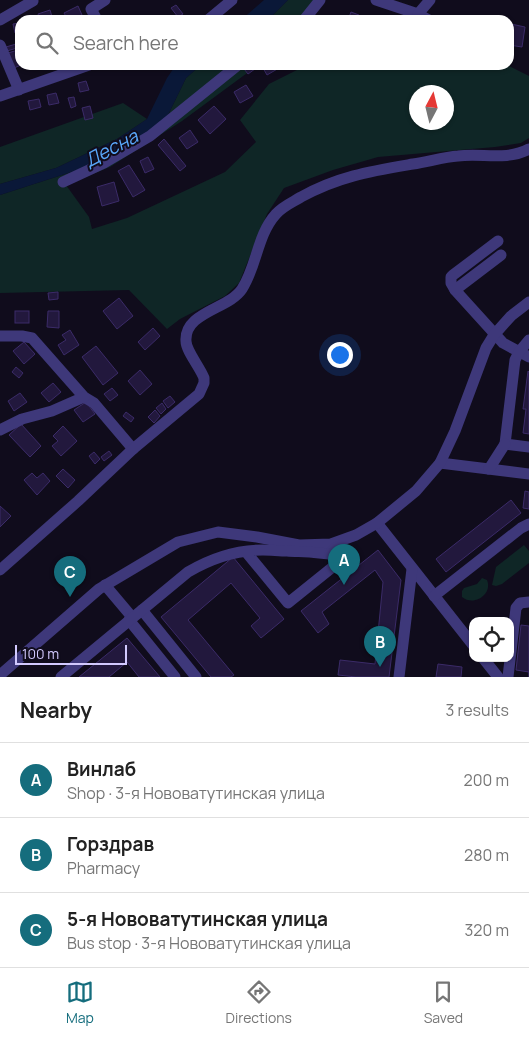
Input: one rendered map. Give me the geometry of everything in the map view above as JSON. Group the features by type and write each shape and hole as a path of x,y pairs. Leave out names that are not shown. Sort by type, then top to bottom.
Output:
{"street":[{"path":"0,20 34,0"},
{"path":"94,15 91,8 105,0"},
{"path":"214,15 232,0"},
{"path":"308,15 320,0"},
{"path":"376,0 418,14 430,0"},
{"path":"0,45 20,90"},
{"path":"0,96 75,70"},
{"path":"63,182 104,163 150,136 232,70"},
{"path":"0,570 133,449 200,394 204,378 187,345 186,336 189,328 201,316 238,294 245,284 264,231 272,218 283,208 310,191 353,175 458,156 508,156 529,149"},
{"path":"498,241 453,275 450,280 455,290 494,335 503,343 524,355"},
{"path":"455,290 501,255"},
{"path":"0,675 105,585 178,542 218,532 299,545 330,544 356,535 377,523 416,491 440,463 455,431 486,348 494,335 511,316 529,302"},
{"path":"0,336 32,338 84,396 94,403 133,449"},
{"path":"489,469 505,444 515,360 524,355 529,340"},
{"path":"0,430 22,419 52,411 84,396"},
{"path":"505,444 529,447"},
{"path":"440,463 529,474"},
{"path":"377,523 469,641"},
{"path":"434,596 521,528 529,524"},
{"path":"61,677 188,572 205,562 246,552 262,550 318,552 334,555 339,562 288,603 246,552"},
{"path":"400,677 412,569"},
{"path":"105,585 196,677"},
{"path":"508,677 516,608 520,603 529,602"},
{"path":"134,616 175,677"},
{"path":"486,662 498,677"}],"green space":[{"path":"288,0 323,0 312,15 273,15"},
{"path":"514,68 529,76 529,138 521,143 495,147 378,157 333,170 284,188 267,214 239,283 225,296 180,319 167,329 129,290 0,293 0,195 96,164 169,113 186,78 195,70 251,70 182,121 110,167 66,185 89,217 92,229 127,218 225,172 256,142 240,120 269,84 297,70"},
{"path":"123,103 147,119 117,139 56,168 0,184 0,147"},
{"path":"524,545 529,551 529,563 502,584 492,585 496,567"},
{"path":"482,578 487,580 488,585 485,594 481,598 472,601 462,597 464,588 477,584"}],"water":[{"path":"264,0 288,0 273,15 247,15"},
{"name":"Десна","path":"173,70 195,70 186,78 169,113 156,130 96,164 0,195 0,184 56,168 117,139 147,119"}],"building":[{"path":"176,5 183,14 176,15 171,8"},
{"path":"78,6 82,15 65,15 64,13"},
{"path":"50,10 52,15 38,15"},
{"path":"514,25 525,27 522,47 514,46"},
{"path":"15,44 15,49 7,51 6,47"},
{"path":"15,51 15,68 14,68 8,53"},
{"path":"245,70 254,70 248,74"},
{"path":"264,70 276,70 267,75"},
{"path":"86,81 89,90 80,92 78,83"},
{"path":"246,85 253,96 240,103 234,92"},
{"path":"56,93 59,103 49,105 47,95"},
{"path":"74,97 76,106 71,108 68,98"},
{"path":"39,99 41,107 30,110 28,101"},
{"path":"90,106 93,118 85,120 82,108"},
{"path":"214,106 226,119 210,134 198,120"},
{"path":"190,130 198,142 187,149 179,138"},
{"path":"164,139 186,166 180,171 158,145"},
{"path":"148,157 154,169 145,173 140,161"},
{"path":"129,165 145,190 133,197 118,171"},
{"path":"114,182 119,201 102,206 97,187"},
{"path":"58,292 58,299 49,300 48,293"},
{"path":"119,298 133,316 117,329 103,311"},
{"path":"15,311 29,311 29,323 15,323"},
{"path":"48,311 59,311 59,328 47,327"},
{"path":"153,328 160,336 145,350 138,342"},
{"path":"70,330 79,345 64,355 58,345 66,340 62,335"},
{"path":"24,342 35,354 24,364 13,351"},
{"path":"96,346 118,373 103,385 82,357"},
{"path":"16,367 23,373 19,378 12,372"},
{"path":"140,370 152,384 140,395 128,381"},
{"path":"528,371 529,434 523,433 526,409 523,409"},
{"path":"53,383 61,392 49,402 41,393"},
{"path":"112,388 118,395 110,401 104,394"},
{"path":"20,393 27,402 14,411 8,401"},
{"path":"170,396 175,402 168,408 163,401"},
{"path":"86,402 95,414 83,422 74,410"},
{"path":"162,403 166,409 161,414 156,408"},
{"path":"155,410 160,416 154,423 148,417"},
{"path":"126,412 134,418 131,422 123,416"},
{"path":"21,424 41,446 30,457 9,435"},
{"path":"63,426 77,441 61,456 52,446 58,441 53,436"},
{"path":"109,451 112,455 104,461 101,457"},
{"path":"94,452 100,459 95,464 89,456"},
{"path":"63,469 75,480 68,488 56,476"},
{"path":"32,473 37,478 43,473 50,481 37,495 24,480"},
{"path":"525,491 529,492 529,509 523,508"},
{"path":"511,500 521,513 446,572 436,559"},
{"path":"0,506 11,516 0,527"},
{"path":"378,550 401,580 389,677 338,675 340,660 375,664 383,582 375,570 322,612 329,624 318,633 301,611"},
{"path":"233,557 284,619 261,638 251,626 260,618 231,583 188,620 234,675 231,677 211,677 161,617"},
{"path":"521,625 529,626 529,672 516,670"},
{"path":"127,638 160,677 139,677 127,662 109,677 79,677"},
{"path":"438,664 462,667 461,677 436,677"}],"place":[{"name":"Винлаб","path":"344,585"},
{"name":"5-я Нововатутинская улица","path":"70,597"},
{"name":"Горздрав","path":"380,667"}]}
